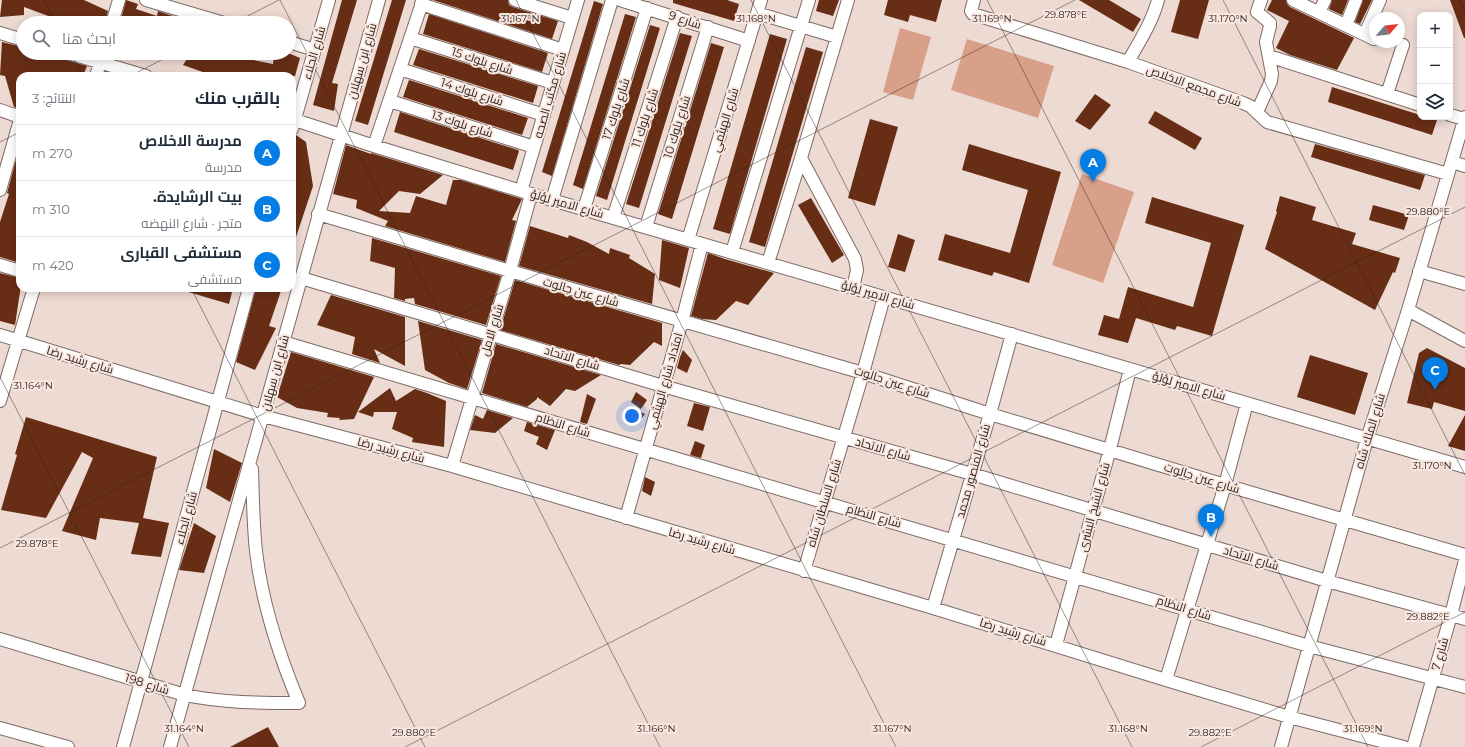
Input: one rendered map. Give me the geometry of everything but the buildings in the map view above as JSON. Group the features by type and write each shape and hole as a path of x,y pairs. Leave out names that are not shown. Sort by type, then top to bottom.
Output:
{"street":[{"path":"114,16 119,0"},
{"path":"146,0 200,16"},
{"name":"شارع الجلاء","path":"296,112 329,0"},
{"name":"شارع ابن سهلان","path":"170,747 379,0"},
{"path":"515,0 572,18"},
{"name":"شارع مكتب الصحه","path":"526,192 534,147 578,0"},
{"path":"552,200 612,0"},
{"name":"شارع 9","path":"620,0 749,41"},
{"name":"شارع الهيثمي","path":"688,240 761,0"},
{"path":"732,252 809,0"},
{"path":"768,263 848,0"},
{"name":"شارع مجمع الاخلاص","path":"974,0 971,11 973,14 1128,62 1242,103 1257,112 1267,122 1448,174"},
{"path":"1128,62 1154,15 1158,0"},
{"path":"1257,112 1271,81 1272,67 1266,42 1270,26 1268,21 1257,12 1261,0"},
{"path":"1293,0 1369,36"},
{"path":"1319,12 1325,0"},
{"path":"1346,25 1356,0"},
{"path":"1377,12 1380,0"},
{"path":"374,146 422,2 563,50"},
{"name":"شارع بلوك 17","path":"584,209 648,8"},
{"path":"757,13 837,37"},
{"name":"شارع بلوك 11","path":"613,218 677,17"},
{"name":"شارع بلوك 10","path":"646,227 708,27"},
{"path":"0,33 16,38"},
{"name":"شارع بلوك 15","path":"410,38 553,83"},
{"path":"296,44 315,50"},
{"path":"1387,94 1402,48"},
{"path":"1269,56 1417,104"},
{"path":"97,72 101,60"},
{"path":"107,60 136,72"},
{"name":"شارع بلوك 14","path":"400,69 544,115"},
{"name":"شارع بلوك 13","path":"390,101 534,147"},
{"path":"0,110 16,115"},
{"path":"1453,116 1465,118"},
{"name":"شارع الملك شاه","path":"1281,747 1367,439 1408,310 1465,118"},
{"name":"شارع الامير لؤلؤ","path":"296,123 341,135 613,218 1465,467"},
{"path":"0,190 16,134"},
{"path":"801,158 855,259 857,270 853,288"},
{"path":"1452,162 1465,166"},
{"name":"شارع الامل","path":"452,466 510,271 526,192"},
{"name":"شارع عين جالوت","path":"318,214 863,373 990,414 1465,555"},
{"name":"امتداد شارع الهيثمي","path":"626,518 682,321 702,244"},
{"path":"0,265 16,270"},
{"path":"1419,271 1465,284"},
{"name":"شارع الاتحاد","path":"301,278 663,386 972,474 1327,581 1465,619"},
{"path":"0,401 33,292"},
{"name":"شارع الجلاء","path":"123,747 248,292"},
{"name":"شارع السلطان شاه","path":"804,571 884,297"},
{"path":"1408,310 1465,341"},
{"name":"شارع المنصور محمد","path":"933,608 1012,334"},
{"name":"شارع رشيد رضا","path":"0,335 217,403 452,466 933,608 1289,717 1404,747"},
{"name":"شارع النظام","path":"283,342 1309,646 1465,687"},
{"name":"شارع الشيخ البشرى","path":"1056,646 1110,449 1130,369"},
{"path":"1166,680 1225,485 1247,403"},
{"name":"شارع 198","path":"0,639 185,695 242,703 299,703 277,644 262,584 254,521 251,459"},
{"name":"شارع 7","path":"1413,747 1451,615 1465,560"},
{"path":"0,728 54,745 68,747"}],"shaded area":[{"path":"900,28 931,37 913,100 883,92"},
{"path":"967,39 1054,66 1038,118 951,90"},
{"path":"1082,174 1134,192 1103,283 1052,265"}],"place":[{"name":"مدرسة الاخلاص","path":"1093,182"},
{"name":"مستشفى القبارى","path":"1435,390"},
{"name":"بيت الرشايدة.","path":"1211,537"}]}
